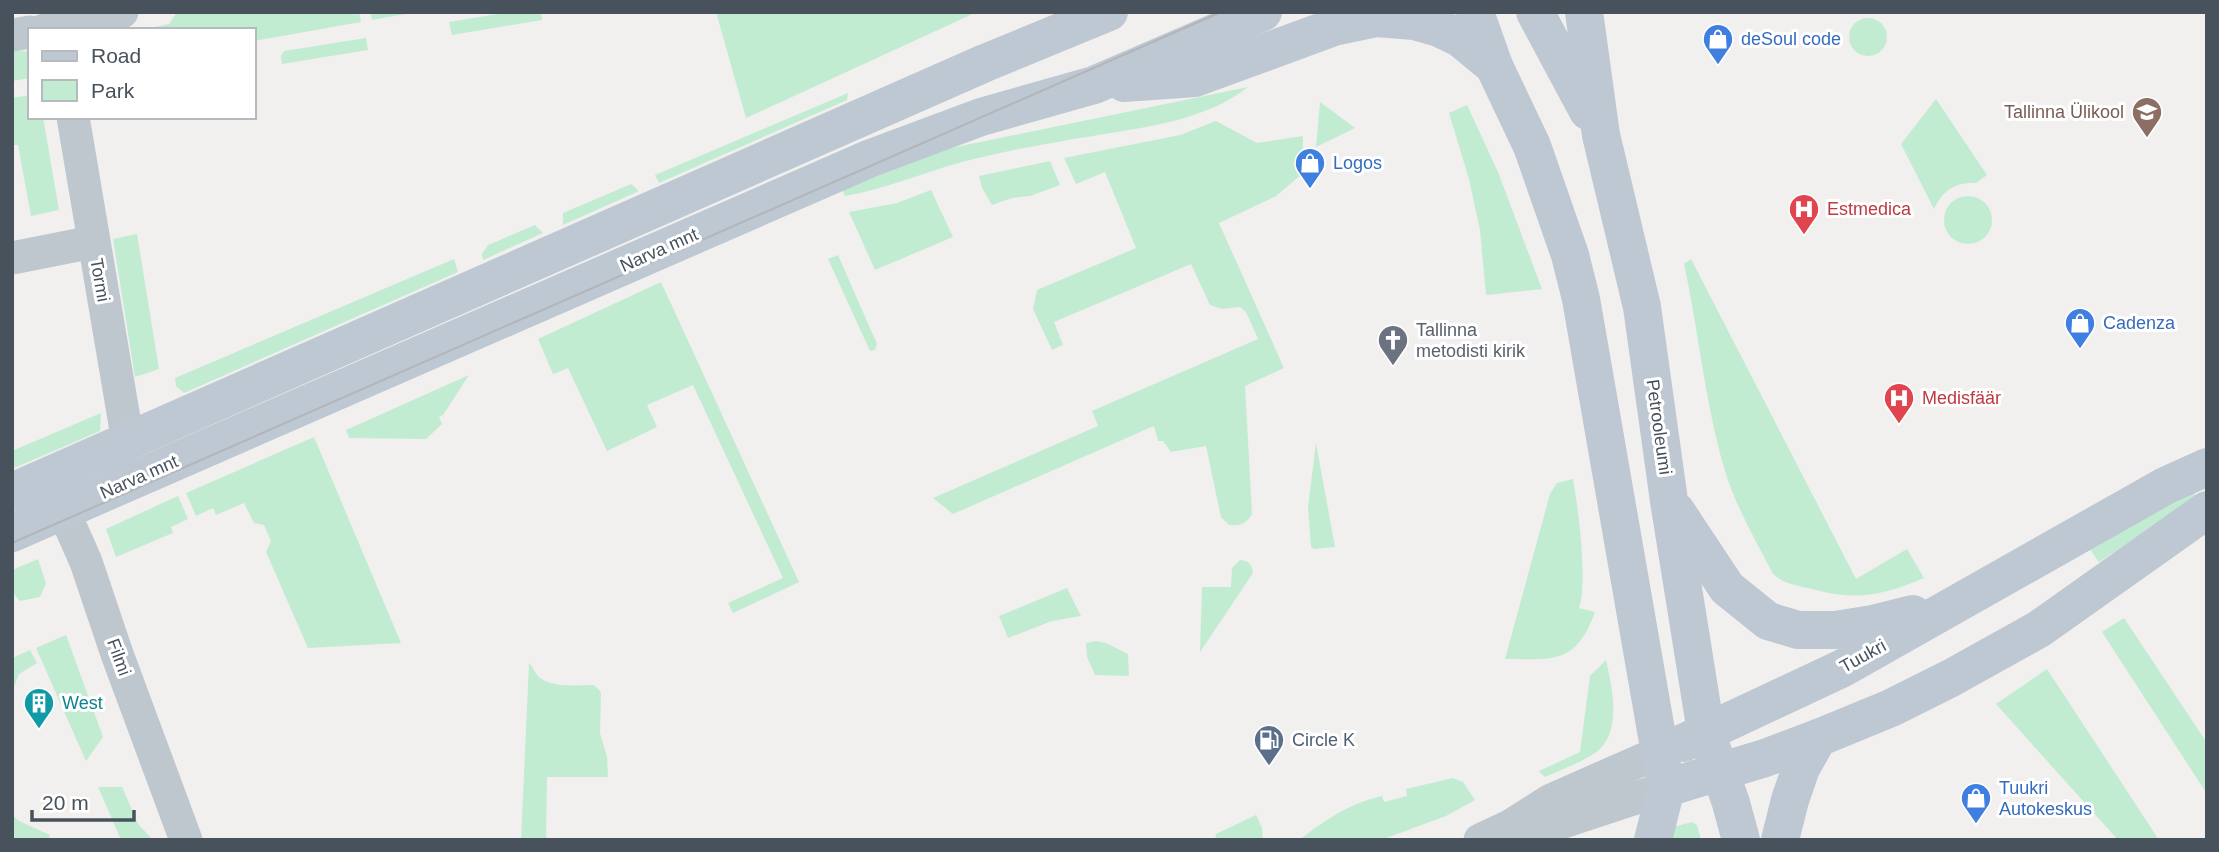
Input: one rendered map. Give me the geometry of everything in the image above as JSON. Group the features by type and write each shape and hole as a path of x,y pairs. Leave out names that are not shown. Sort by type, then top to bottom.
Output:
{"street":[{"path":"56,28 122,12"},
{"name":"Narva mnt","path":"12,533 58,492 128,442 985,63 1109,12"},
{"name":"Narva mnt","path":"12,492 58,492 871,158 981,117 1094,85 1263,12"},
{"path":"1475,12 1494,66 1532,146 1570,255 1581,299 1663,770 1653,840"},
{"path":"1535,12 1601,135"},
{"name":"Petrooleumi","path":"1584,12 1601,135 1642,307 1706,733 1721,772 1741,840"},
{"path":"1094,85 1195,78 1335,27 1377,18 1413,21 1439,28 1460,38 1494,66"},
{"name":"Tormi","path":"72,119 128,442"},
{"path":"12,258 93,242"},
{"name":"Tuukri","path":"1663,770 1706,733 1843,668 2165,486 2207,467"},
{"name":"Filmi","path":"58,492 86,562 186,840"},
{"path":"1669,500 1727,588 1768,621 1798,631 1835,630 1873,625 1963,600"},
{"name":"Tuukri","path":"1480,840 1510,826 1551,800 1663,770 1721,772 1765,758 1891,708 2039,629 2207,510"},
{"path":"1780,840 1801,768 1818,738"}],"green space":[{"path":"177,12 359,12 361,22 256,41 256,28 155,28 169,24"},
{"path":"370,12 417,12 372,20"},
{"path":"509,12 541,12 542,20 452,35 449,22"},
{"path":"716,12 977,12 746,118"},
{"path":"1868,18 1881,24 1887,37 1881,50 1868,56 1855,50 1849,37 1855,24"},
{"path":"366,38 368,50 282,64 281,56 284,51"},
{"path":"12,49 28,52 28,78 12,81"},
{"path":"1248,87 1213,108 1174,121 994,154 860,193 845,196 842,189 922,154"},
{"path":"848,93 847,100 659,183 655,175"},
{"path":"28,95 28,119 43,119 59,210 31,216 18,145 12,145 12,98"},
{"path":"1936,99 1987,175 1976,183 1950,188 1934,209 1901,144"},
{"path":"1320,102 1355,128 1316,147"},
{"path":"1467,105 1498,172 1542,289 1486,295 1480,230 1469,179 1449,113"},
{"path":"1216,121 1257,143 1303,136 1302,174 1276,196 1219,223 1284,368 1245,386 1252,514 1250,517 1243,524 1229,525 1221,517 1206,446 1171,452 1163,441 1158,441 1154,426 953,514 933,498 1098,426 1092,411 1258,339 1246,312 1240,307 1222,309 1210,305 1191,264 1054,322 1063,345 1052,350 1033,309 1037,290 1136,248 1105,172 1076,184 1064,158 1180,135"},
{"path":"1050,161 1060,185 992,205 982,188 979,176"},
{"path":"631,184 639,191 563,225 563,213"},
{"path":"931,190 953,237 875,270 849,212 897,203"},
{"path":"1968,196 1985,203 1992,220 1985,237 1968,244 1951,237 1944,220 1951,203"},
{"path":"535,225 543,233 483,260 482,254 488,245"},
{"path":"137,234 159,369 135,377 113,239"},
{"path":"838,255 877,344 875,350 870,351 828,259"},
{"path":"454,259 458,272 184,393 176,386 175,378"},
{"path":"1691,259 1856,579 1907,549 1924,578 1880,593 1853,596 1793,585 1773,574 1735,498 1718,446 1684,264"},
{"path":"661,282 799,582 733,613 728,603 783,578 693,385 647,405 657,427 607,451 568,368 553,374 538,339"},
{"path":"469,375 439,417 442,424 426,439 349,438 346,430"},
{"path":"101,413 100,431 12,469 12,451"},
{"path":"314,437 401,643 308,648 266,552 271,541 264,525 254,523 244,503 216,515 213,508 196,516 186,493"},
{"path":"1316,443 1335,547 1314,549 1311,547 1308,507"},
{"path":"1573,479 1583,582 1579,608 1595,612 1580,642 1571,650 1550,658 1505,659 1550,494 1557,483"},
{"path":"2192,490 2197,498 2099,562 2089,548"},
{"path":"178,496 188,519 171,527 173,533 116,557 106,529"},
{"path":"38,559 46,583 40,597 20,601 12,592 12,570"},
{"path":"1240,560 1250,564 1253,573 1200,652 1202,587 1231,587 1232,568"},
{"path":"1067,588 1081,616 1052,621 1008,638 999,616"},
{"path":"2124,618 2207,743 2207,794 2102,632"},
{"path":"66,635 103,737 86,761 36,648"},
{"path":"1096,641 1128,654 1129,676 1095,675 1087,657 1086,643"},
{"path":"30,650 37,663 19,674 12,692 12,658"},
{"path":"1606,660 1613,709 1609,734 1604,744 1595,753 1545,777 1539,771 1580,752 1590,676"},
{"path":"529,663 539,677 546,681 566,685 594,685 601,692 600,733 607,757 608,777 547,777 546,840 521,840"},
{"path":"2047,669 2159,840 2118,840 1996,704"},
{"path":"1453,778 1463,782 1475,800 1446,816 1381,840 1299,840 1329,819 1359,803 1382,796 1384,802 1407,796 1406,789"},
{"path":"98,787 122,787 138,824 153,840 121,840"},
{"path":"12,815 50,835 48,840 12,840"},
{"path":"1256,815 1262,828 1263,840 1215,840 1216,834"},
{"path":"1692,822 1697,825 1701,840 1665,840 1673,827"}],"tram line":[{"path":"12,543 1221,12"}],"place":[{"name":"deSoul code","path":"1718,66"},
{"name":"Tallinna Ülikool","path":"2147,139"},
{"name":"Logos","path":"1310,190"},
{"name":"Estmedica","path":"1804,236"},
{"name":"Cadenza","path":"2080,350"},
{"name":"Tallinna metodisti kirik","path":"1393,367"},
{"name":"Medisfäär","path":"1899,425"},
{"name":"West","path":"39,730"},
{"name":"Circle K","path":"1269,767"},
{"name":"Tuukri Autokeskus","path":"1976,825"}]}
